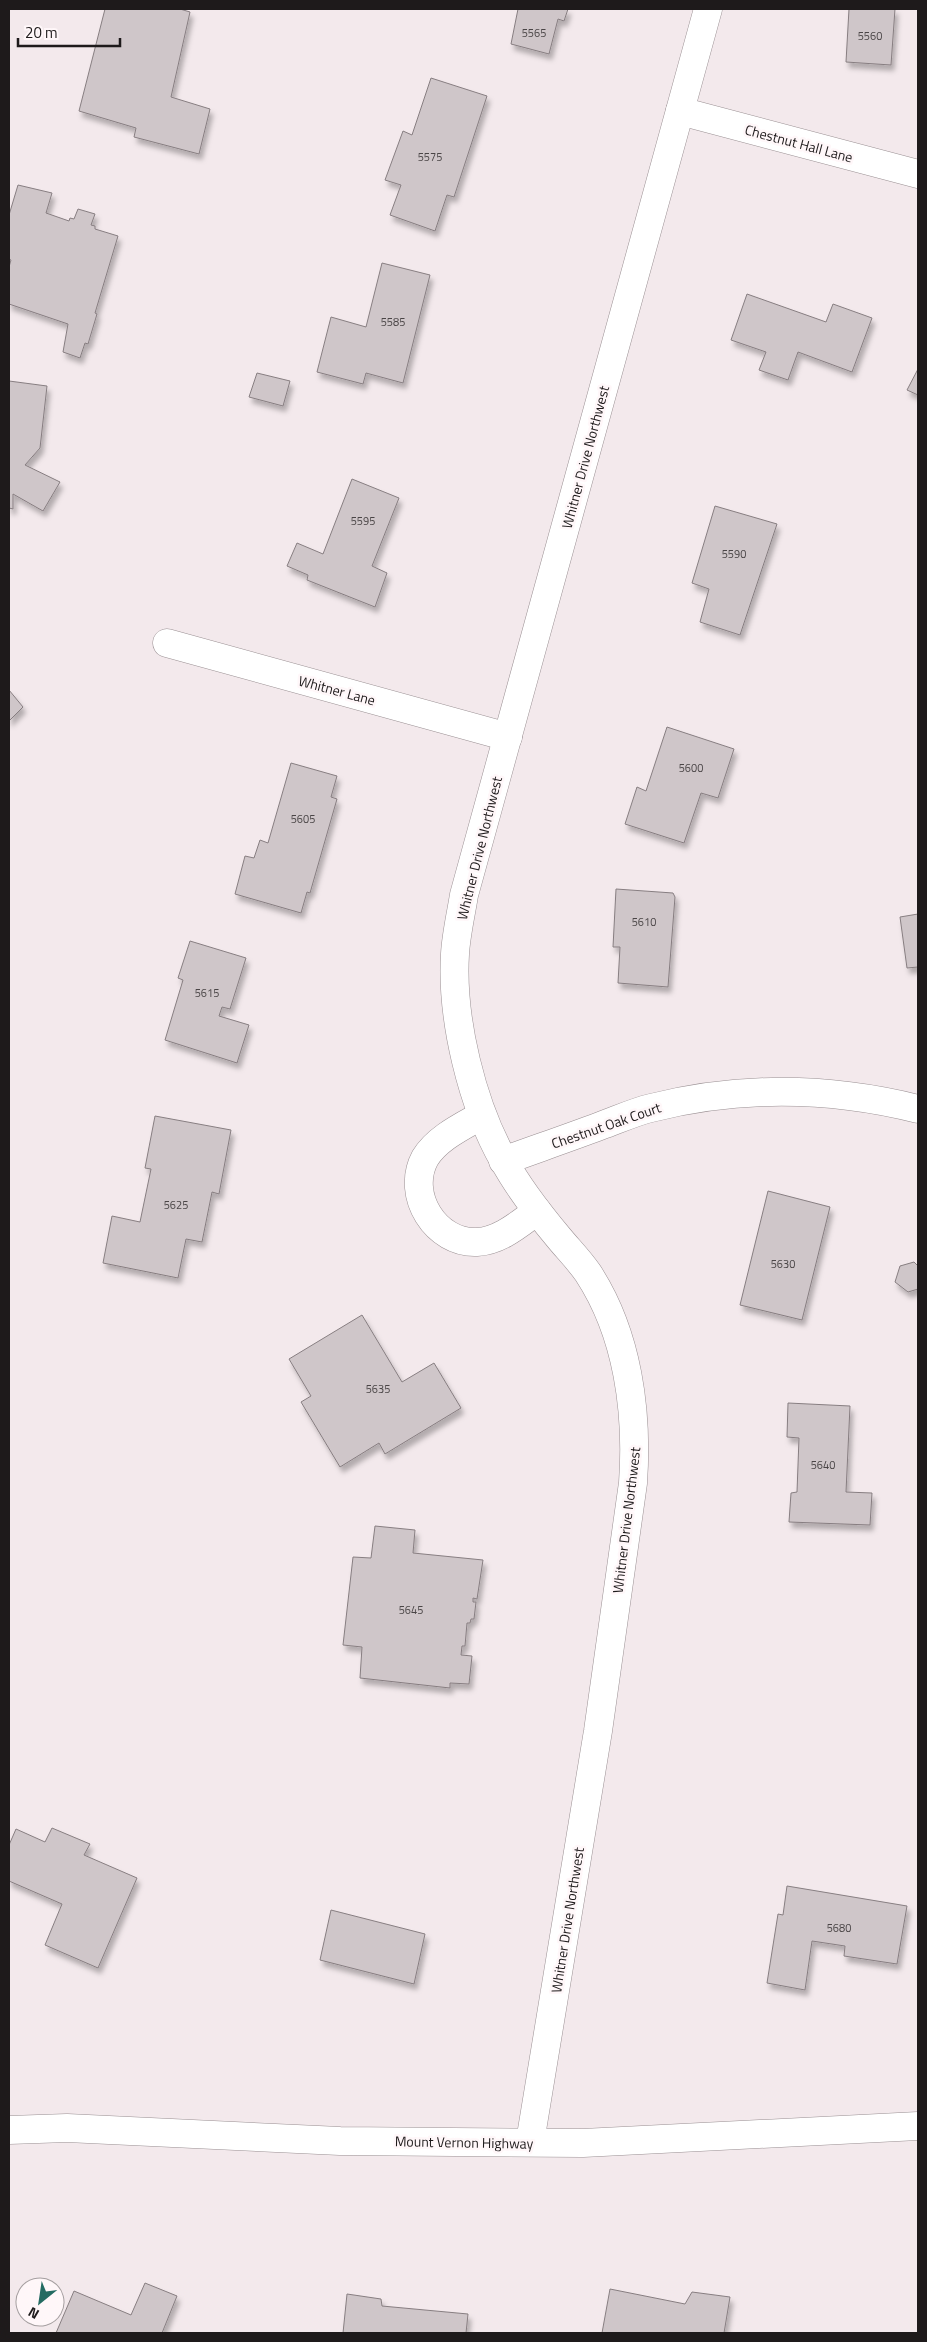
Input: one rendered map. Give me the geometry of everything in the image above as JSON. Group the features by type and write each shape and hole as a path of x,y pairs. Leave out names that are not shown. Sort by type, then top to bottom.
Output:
{"street":[{"name":"Whitner Drive Northwest","path":"530,2142 598,1731 633,1483 636,1444 629,1377 611,1318 588,1273 537,1211 504,1161 482,1114 460,1038 455,954 464,895 708,9"},
{"name":"Chestnut Hall Lane","path":"680,111 918,174"},
{"name":"Whitner Lane","path":"166,643 508,737"},
{"name":"Chestnut Oak Court","path":"504,1161 648,1109 702,1097 759,1092 818,1092 876,1099 918,1109"},
{"path":"482,1114 441,1140 425,1159 418,1186 426,1214 447,1235 476,1242 501,1236 537,1211"},
{"name":"Mount Vernon Highway","path":"9,2130 67,2128 340,2141 583,2143 918,2126"}],"building":[{"path":"105,9 180,9 190,12 171,97 210,109 199,154 134,137 136,128 79,111"},
{"path":"518,9 568,9 564,21 558,19 549,54 511,44"},
{"path":"849,9 895,9 891,65 846,62"},
{"path":"431,78 487,96 454,197 447,195 435,231 390,215 401,185 385,180 403,131 412,135"},
{"path":"18,185 52,193 46,213 69,221 70,218 74,219 78,209 95,214 91,225 95,226 95,229 118,236 95,313 97,314 88,344 85,343 80,358 63,352 68,324 9,304 9,267 11,260 9,259 9,215"},
{"path":"382,263 430,275 403,383 366,373 363,384 317,372 331,317 366,327"},
{"path":"747,294 826,322 833,304 872,318 852,372 798,352 788,380 759,370 766,352 731,340"},
{"path":"918,369 918,395 907,390"},
{"path":"257,373 290,381 283,406 249,397"},
{"path":"9,381 47,386 40,448 25,465 60,482 43,511 13,494 13,509 9,508"},
{"path":"352,479 399,498 372,566 387,573 375,607 307,580 308,575 287,566 297,543 323,554"},
{"path":"715,506 777,524 740,635 700,622 709,589 692,583"},
{"path":"9,690 23,707 9,721"},
{"path":"667,727 734,749 718,798 701,793 684,843 625,824 637,787 646,791"},
{"path":"291,763 337,776 331,797 337,799 310,893 307,892 301,913 235,894 245,856 254,858 260,840 268,843"},
{"path":"616,889 673,893 675,897 668,987 618,983 620,947 613,947"},
{"path":"918,914 918,967 907,968 900,917"},
{"path":"190,941 246,958 230,1009 222,1007 219,1016 249,1025 237,1063 165,1040 183,980 178,978"},
{"path":"155,1116 231,1130 219,1194 212,1192 202,1242 186,1239 178,1278 103,1263 112,1216 140,1222 151,1169 145,1168"},
{"path":"768,1191 830,1207 802,1320 740,1305"},
{"path":"914,1262 918,1266 918,1289 908,1292 895,1282 900,1266"},
{"path":"362,1315 402,1382 434,1363 461,1408 385,1454 379,1443 340,1467 301,1402 311,1396 289,1359"},
{"path":"788,1403 850,1406 846,1492 872,1493 870,1525 789,1522 791,1493 797,1492 799,1438 787,1437"},
{"path":"375,1526 415,1530 413,1553 483,1560 477,1599 473,1598 473,1602 476,1602 474,1619 467,1623 465,1646 462,1646 461,1655 472,1656 469,1684 450,1683 450,1688 360,1678 362,1647 343,1645 353,1557 371,1558"},
{"path":"52,1828 90,1844 84,1855 137,1878 98,1968 45,1945 62,1904 9,1881 9,1845 16,1829 45,1842"},
{"path":"787,1886 907,1906 897,1964 844,1956 845,1946 812,1941 805,1990 767,1983 778,1914 783,1915"},
{"path":"331,1910 425,1934 414,1984 320,1960"},
{"path":"145,2283 177,2296 162,2333 56,2333 59,2327 65,2327 65,2312 74,2291 131,2315"},
{"path":"610,2289 685,2304 692,2292 730,2297 724,2333 602,2333"},
{"path":"347,2294 381,2299 382,2306 468,2314 466,2333 343,2333"}]}
